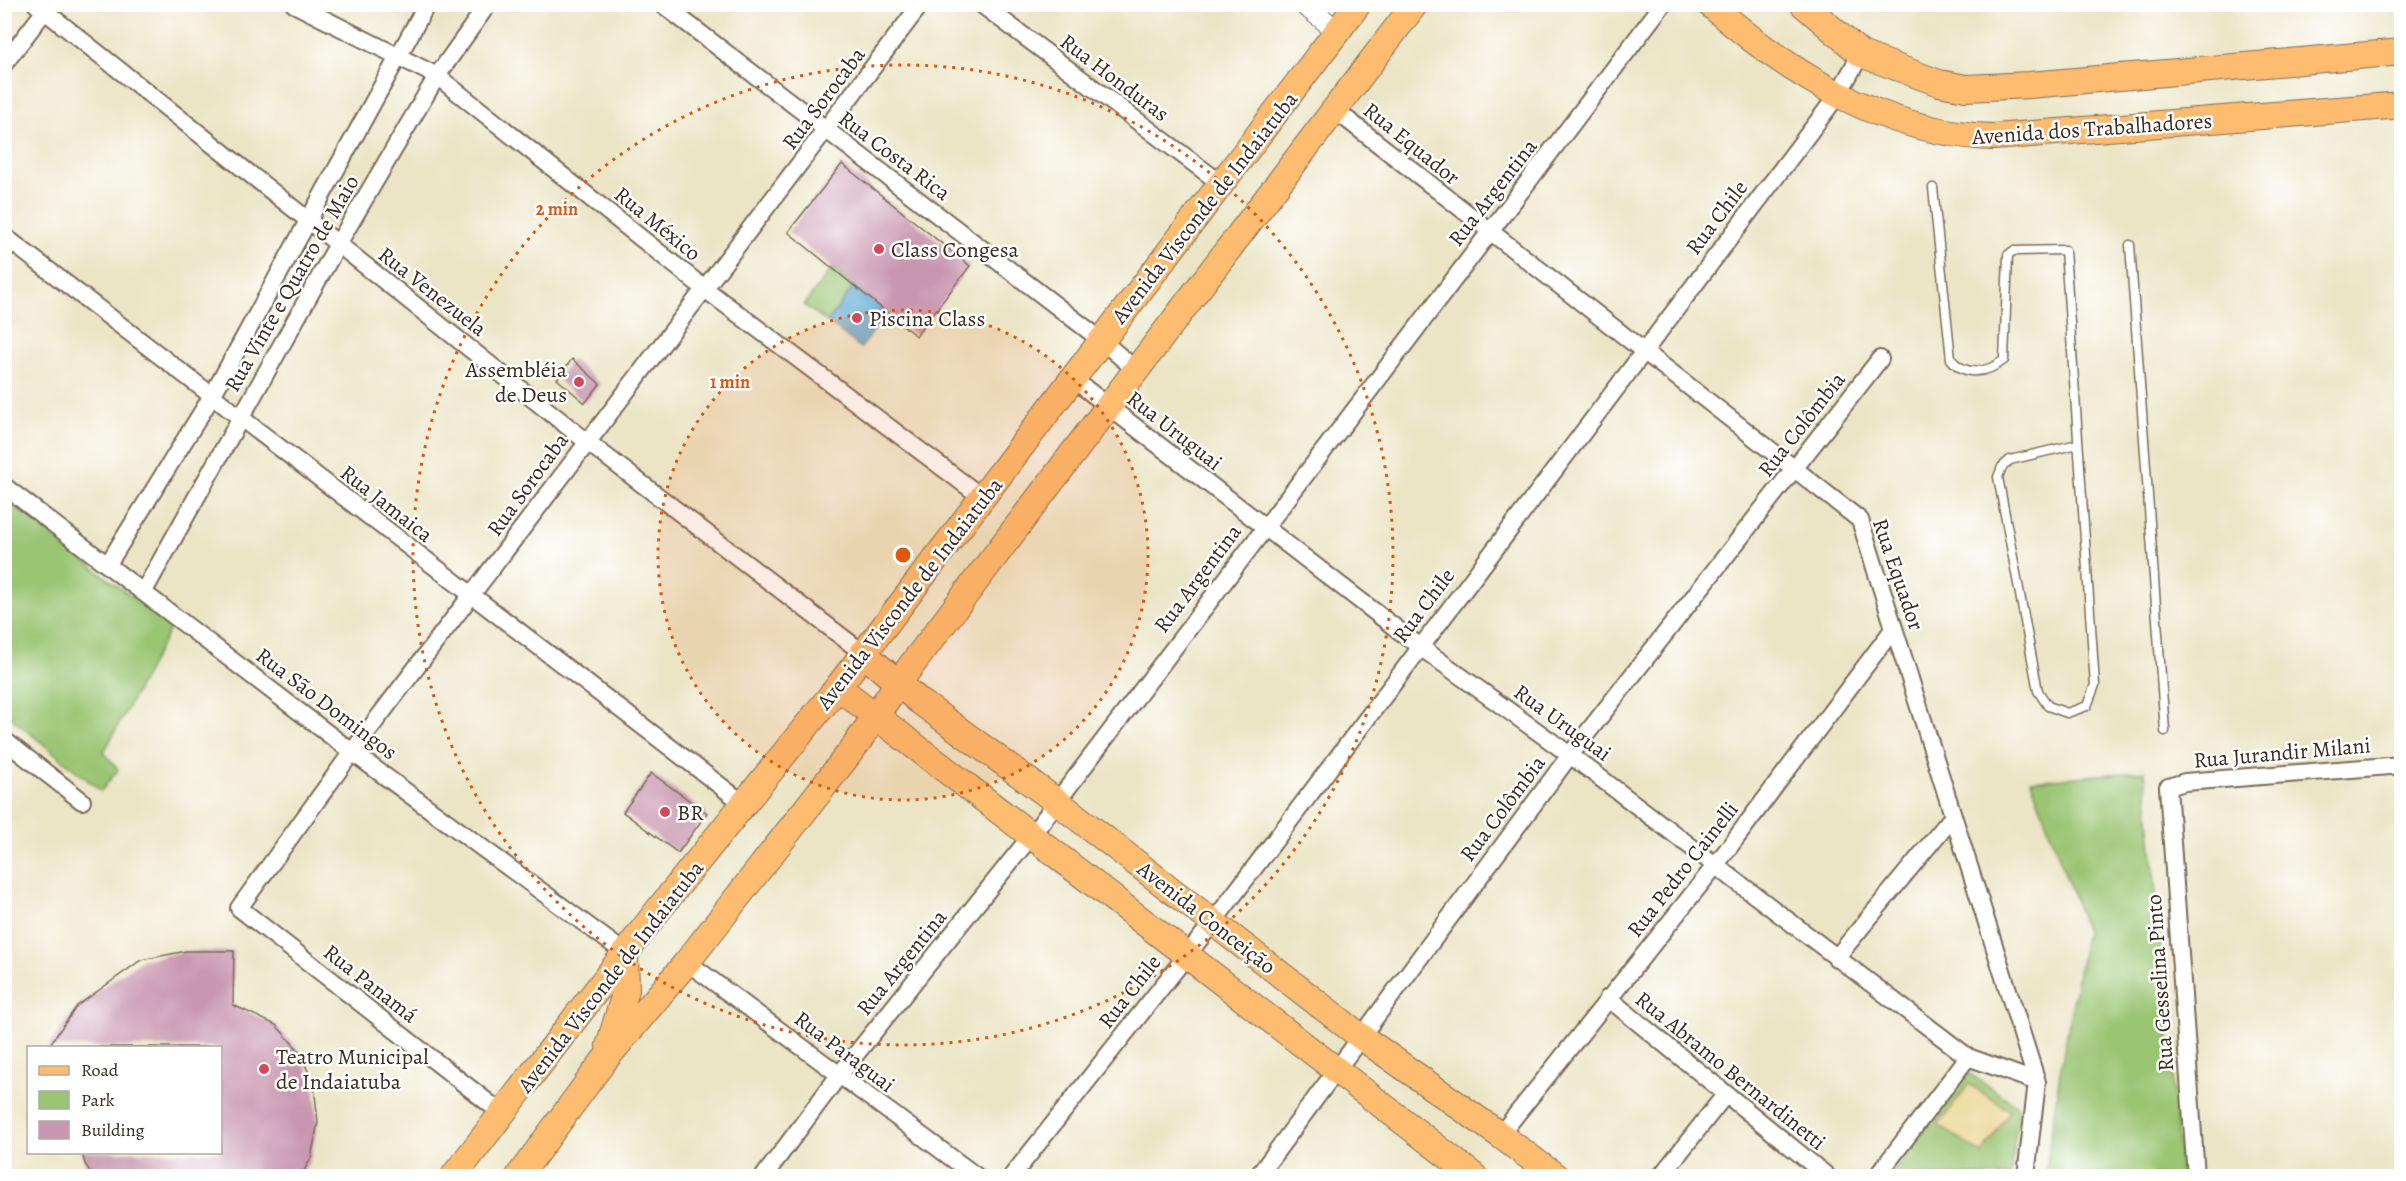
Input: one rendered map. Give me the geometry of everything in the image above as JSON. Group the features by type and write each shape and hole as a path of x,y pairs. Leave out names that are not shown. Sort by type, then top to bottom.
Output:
{"main road":[{"name":"Avenida Visconde de Indaiatuba","path":"454,1176 504,1114 625,953 838,687 1358,4"},
{"name":"Avenida Visconde de Indaiatuba","path":"519,1176 603,1062 687,962 875,717 898,683 1415,4"},
{"name":"Avenida dos Trabalhadores","path":"1710,4 1752,42 1837,96 1920,126 1961,136 1994,137 2402,105"},
{"path":"1803,4 1861,54 1939,83 1966,88 2030,85 2402,52"},
{"name":"Avenida Conceição","path":"862,653 898,683 1214,921 1360,1036 1500,1134 1555,1176"},
{"name":"Avenida Conceição","path":"838,687 1474,1176"},
{"path":"603,1062 626,990 625,953"}],"street":[{"name":"Rua México","path":"294,4 437,76 705,289 983,498"},
{"name":"Rua Vinte e Quatro de Maio","path":"108,564 212,396 427,4"},
{"name":"Rua Vinte e Quatro de Maio","path":"144,591 338,244 437,76 488,4"},
{"name":"Rua Costa Rica","path":"662,4 1101,340 1136,370"},
{"name":"Rua Sorocaba","path":"239,908 352,752 471,597 586,441 827,132 921,4"},
{"name":"Rua Honduras","path":"981,4 1222,185"},
{"path":"1303,4 1338,31"},
{"name":"Rua Argentina","path":"764,1176 840,1074 1031,836 1663,4"},
{"path":"4,64 44,7"},
{"name":"Rua Venezuela","path":"44,7 309,222 586,441 862,653"},
{"name":"Rua Chile","path":"1012,1176 1214,921 1419,646 1837,96 1861,54"},
{"name":"Rua Equador","path":"1335,110 1860,520 2037,1082 2025,1176"},
{"name":"Rua Jamaica","path":"4,236 471,597 744,804"},
{"name":"Rua Colômbia","path":"1258,1176 1570,755 1880,360"},
{"name":"Rua Uruguai","path":"1073,379 1419,646 1570,755 1968,1058 2037,1082"},
{"name":"Rua São Domingos","path":"4,486 352,752 625,953"},
{"name":"Rua Pedro Cainelli","path":"1500,1134 1715,867 1894,628"},
{"path":"4,740 82,801"},
{"name":"Rua Jurandir Milani","path":"2168,787 2186,782 2402,765"},
{"name":"Rua Gesselina Pinto","path":"2168,787 2196,1176"},
{"path":"1836,958 1953,816"},
{"name":"Rua Panamá","path":"239,908 504,1114"},
{"name":"Rua Paraguai","path":"687,962 976,1176"},
{"name":"Rua Abramo Bernardinetti","path":"1608,998 1827,1176"},
{"path":"1877,1176 1968,1058"},
{"path":"1661,1176 1725,1095"}],"lane":[{"path":"1933,188 1950,359 1957,367 1967,372 1993,369 2004,360 2008,255 2013,251 2065,250 2095,686 2087,706 2067,713 2048,706 2038,691 1998,477 2002,467 2010,460 2078,444"},
{"path":"2130,245 2165,731"}],"green space":[{"path":"832,268 854,286 827,322 804,305"},
{"path":"5,500 171,627 104,752 118,770 101,791 5,713"},
{"path":"2145,771 2181,1176 2045,1176 2061,1066 2086,931 2031,781"},
{"path":"1967,1072 2019,1107 2010,1176 1890,1176"}],"sand":[{"path":"1969,1084 2010,1111 1982,1154 1938,1125"}],"water":[{"name":"Piscina Class","path":"854,286 887,313 861,348 828,322"}],"building":[{"name":"Class Congesa","path":"842,164 970,266 916,336 788,232"},
{"name":"Assembléia de Deus","path":"572,359 600,384 585,403 557,379"},
{"name":"BR","path":"651,773 707,813 678,853 623,812"},
{"name":"Teatro Municipal de Indaiatuba","path":"186,951 234,951 233,1005 276,1025 300,1052 314,1086 318,1122 311,1158 301,1176 93,1176 85,1164 82,1154 222,1154 222,1046 49,1046 77,1006 141,960"}],"place":[{"name":"Class Congesa","path":"879,249"},
{"name":"Piscina Class","path":"857,318"},
{"name":"Assembléia de Deus","path":"579,382"},
{"name":"BR","path":"665,812"},
{"name":"Teatro Municipal de Indaiatuba","path":"264,1069"}]}
